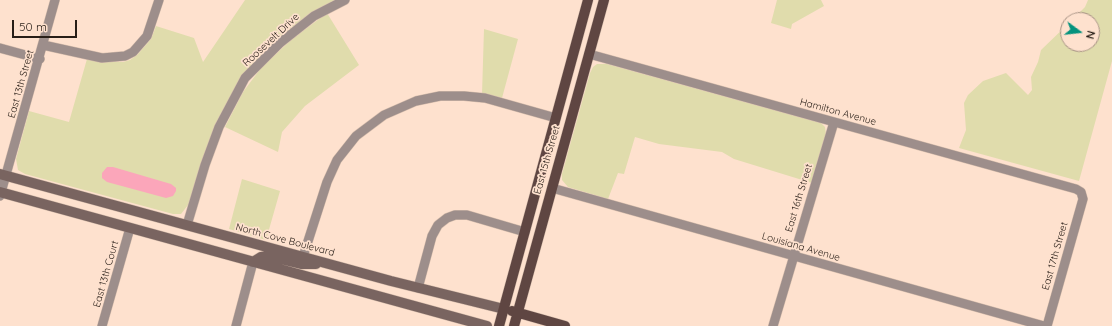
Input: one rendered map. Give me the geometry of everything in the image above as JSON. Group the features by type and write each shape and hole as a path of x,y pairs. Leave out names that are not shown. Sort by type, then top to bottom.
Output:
{"main road":[{"path":"587,0 603,2"},
{"name":"East 15th Street","path":"499,326 575,51 587,0"},
{"name":"East 15th Street","path":"514,326 603,2"},
{"path":"575,51 589,54"},
{"path":"556,118 570,122"},
{"name":"North Cove Boulevard","path":"3,175 187,225 302,260 328,264 517,312 565,326"},
{"path":"538,184 552,188"},
{"path":"0,194 487,326"},
{"path":"253,262 261,257 268,256 302,260"}],"street":[{"name":"East 13th Street","path":"0,194 3,175 40,59 55,0"},
{"path":"43,45 102,58 125,56 133,52 147,36 159,0"},
{"name":"Roosevelt Drive","path":"187,225 205,165 220,127 246,78 280,44 314,16 345,0"},
{"path":"0,48 40,59"},
{"name":"Hamilton Avenue","path":"589,54 1074,188 1081,192"},
{"path":"302,260 327,182 337,160 346,147 361,131 384,115 416,101 440,96 464,96 491,100 556,118"},
{"name":"East 16th Street","path":"774,326 793,256 834,122"},
{"name":"Louisiana Avenue","path":"552,188 1046,326"},
{"name":"East 17th Street","path":"1046,326 1083,199 1081,192"},
{"path":"418,288 432,236 438,225 447,218 455,215 467,215 525,232"},
{"name":"East 13th Court","path":"102,326 130,228"},
{"path":"236,326 253,262"}],"shaded area":[{"path":"245,0 335,0 310,13 277,40 242,75 215,125 188,205 181,214 173,214 25,174 18,170 16,159 29,111 69,122 87,59 123,62 130,60 137,55 151,39 156,26 194,38 203,62"},
{"path":"777,0 821,0 824,6 792,24 791,29 771,23"},
{"path":"1088,0 1112,0 1112,61 1079,181 959,148 966,130 964,103 968,95 983,81 1006,73 1028,95 1032,90 1031,77 1038,62 1041,50 1060,32 1060,52 1100,52 1100,12 1080,12 1085,7"},
{"path":"327,13 359,65 305,106 282,132 278,152 225,127 243,92 261,68 291,40"},
{"path":"484,29 518,39 502,98 482,94"},
{"path":"597,64 607,64 821,123 825,127 826,134 812,183 734,159 722,152 659,144 635,137 624,174 618,173 608,199 568,187 562,180 562,174 590,73 593,67"},
{"path":"107,167 113,167 171,184 176,188 176,191 173,196 166,198 107,182 102,178 102,173"},
{"path":"242,179 280,191 266,240 229,229"}]}
